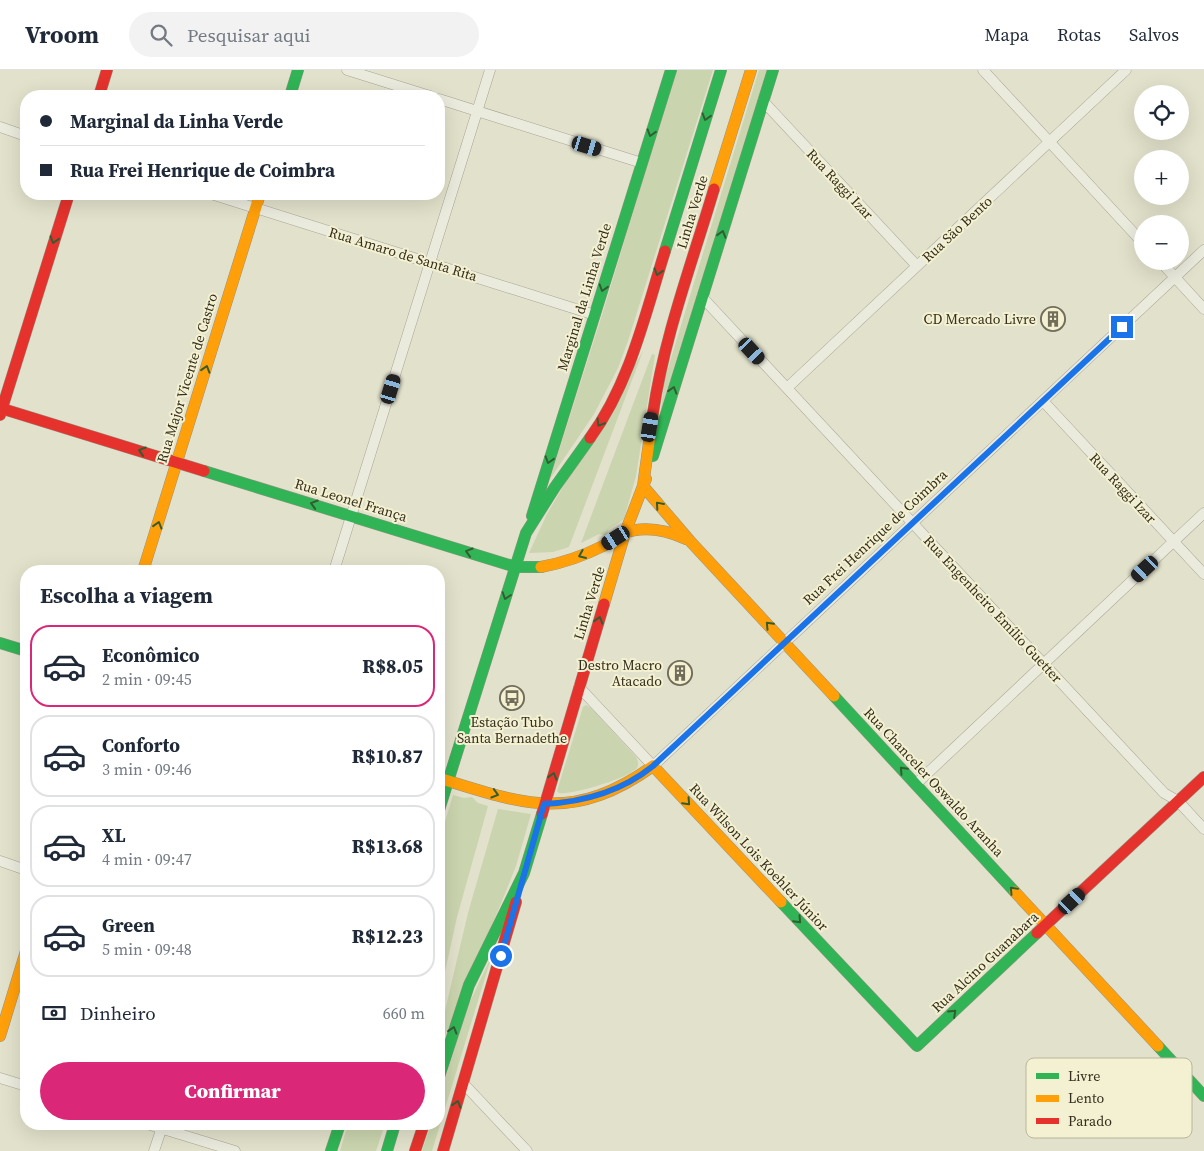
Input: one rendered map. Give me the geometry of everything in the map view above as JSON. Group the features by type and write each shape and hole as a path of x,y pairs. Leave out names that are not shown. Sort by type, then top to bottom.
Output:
{"main road":[{"path":"101,90 107,70"},
{"path":"292,90 298,70"},
{"name":"Marginal da Linha Verde","path":"526,533 671,70"},
{"name":"Linha Verde","path":"445,773 526,533 555,487 599,426 624,379 721,70"},
{"name":"Linha Verde","path":"445,1059 472,977 524,873 625,533 643,486 648,443 662,361 752,70"},
{"path":"643,486 773,70"},
{"path":"1,410 67,200"},
{"name":"Rua Major Vicente de Castro","path":"145,565 258,200"},
{"name":"Rua Leonel França","path":"1,410 177,462 516,567 540,567 568,561 607,544 625,533 655,529 668,531 690,541"},
{"name":"Rua Chanceler Oswaldo Aranha","path":"643,486 690,541 786,642 1169,1058"},
{"path":"0,643 20,649"},
{"name":"Rua Frei Henrique de Coimbra","path":"445,780 508,798 544,804 576,801 608,792 634,780 653,766"},
{"name":"Rua Wilson Lois Koehler Júnior","path":"653,766 917,1046"},
{"name":"Rua Alcino Guanabara","path":"917,1046 1204,777"},
{"path":"442,1151 512,920 524,873"},
{"path":"0,1036 20,971"},
{"name":"Rua Chanceler Oswaldo Aranha","path":"1192,1083 1204,1096"},
{"path":"331,1151 338,1130"},
{"path":"387,1151 392,1130"},
{"path":"415,1151 422,1130"}],"street":[{"path":"346,70 411,90"},
{"path":"336,565 490,70"},
{"path":"983,70 1134,233"},
{"name":"Rua São Bento","path":"787,388 1126,70"},
{"path":"445,101 642,163"},
{"name":"Rua Raggi Izar","path":"763,101 917,266"},
{"path":"0,127 20,134"},
{"name":"Rua Amaro de Santa Rita","path":"230,200 595,315"},
{"name":"Rua Frei Henrique de Coimbra","path":"653,766 1204,250"},
{"path":"1168,270 1204,309"},
{"name":"Rua Engenheiro Emílio Guetter","path":"702,297 1164,793 1178,801 1204,829"},
{"name":"Rua Raggi Izar","path":"1043,401 1204,574"},
{"path":"916,784 1204,513"},
{"name":"Rua Wilson Lois Koehler Júnior","path":"579,688 653,766"},
{"path":"0,861 20,868"},
{"path":"0,1078 20,1084"},
{"path":"463,1083 527,1151"},
{"path":"154,1151 161,1130"},
{"path":"174,1130 235,1151"}],"green space":[{"path":"676,70 713,70 618,368 594,414 550,479 602,315"},
{"path":"759,70 768,70 659,421 665,378"},
{"path":"643,351 569,547 553,552 529,553 547,514"},
{"path":"652,354 655,355 636,476 624,519 609,529 606,535 599,534 581,543"},
{"path":"586,705 591,708 636,757 638,767 632,772 600,785 559,793 557,791 583,707"},
{"path":"453,795 464,798 472,797 478,803 488,806 457,917 445,972 445,822"},
{"path":"498,809 531,814 516,866 445,1036 445,1011 468,913"},
{"path":"492,955 445,1109 445,1079 468,1006"},
{"path":"346,1130 383,1130 376,1151 340,1151"},
{"path":"429,1130 438,1130 432,1151 422,1151"}],"traffic: fast":[{"path":"292,90 298,70"},
{"path":"532,516 671,70"},
{"path":"665,251 721,70"},
{"path":"653,456 773,70"},
{"path":"445,791 526,533 555,487 590,438"},
{"path":"204,471 516,567 541,567"},
{"path":"0,643 20,649"},
{"path":"834,696 1015,892"},
{"path":"445,1059 469,985 524,873 542,814"},
{"path":"781,902 917,1046 1037,933"},
{"path":"1158,1046 1169,1058"},
{"path":"1192,1083 1204,1096"},
{"path":"331,1151 338,1130"},
{"path":"387,1151 393,1130"}],"traffic: slow":[{"path":"714,189 751,70"},
{"path":"145,565 258,200"},
{"path":"604,604 625,533 643,486 653,413"},
{"path":"646,479 643,486 690,541 834,696"},
{"path":"541,567 580,556 606,545 619,535 630,531 655,530 671,533 686,539"},
{"path":"445,780 497,796 548,804 573,802 598,796 624,784 653,766 781,902"},
{"path":"1015,892 1158,1046"},
{"path":"0,1036 20,971"}],"traffic: jam":[{"path":"101,90 107,70"},
{"path":"653,413 671,328 714,189"},
{"path":"0,415 67,200"},
{"path":"590,438 604,417 626,372 665,251"},
{"path":"0,408 204,471"},
{"path":"542,814 604,604"},
{"path":"1037,933 1204,777"},
{"path":"443,1151 516,902"},
{"path":"415,1151 422,1130"}],"place":[{"name":"CD Mercado Livre","path":"1053,319"},
{"name":"Destro Macro Atacado","path":"680,673"},
{"name":"Estação Tubo Santa Bernadethe","path":"512,698"}],"route":[{"path":"501,956 544,804 576,801 608,792 634,780 653,766 1122,327"}]}
